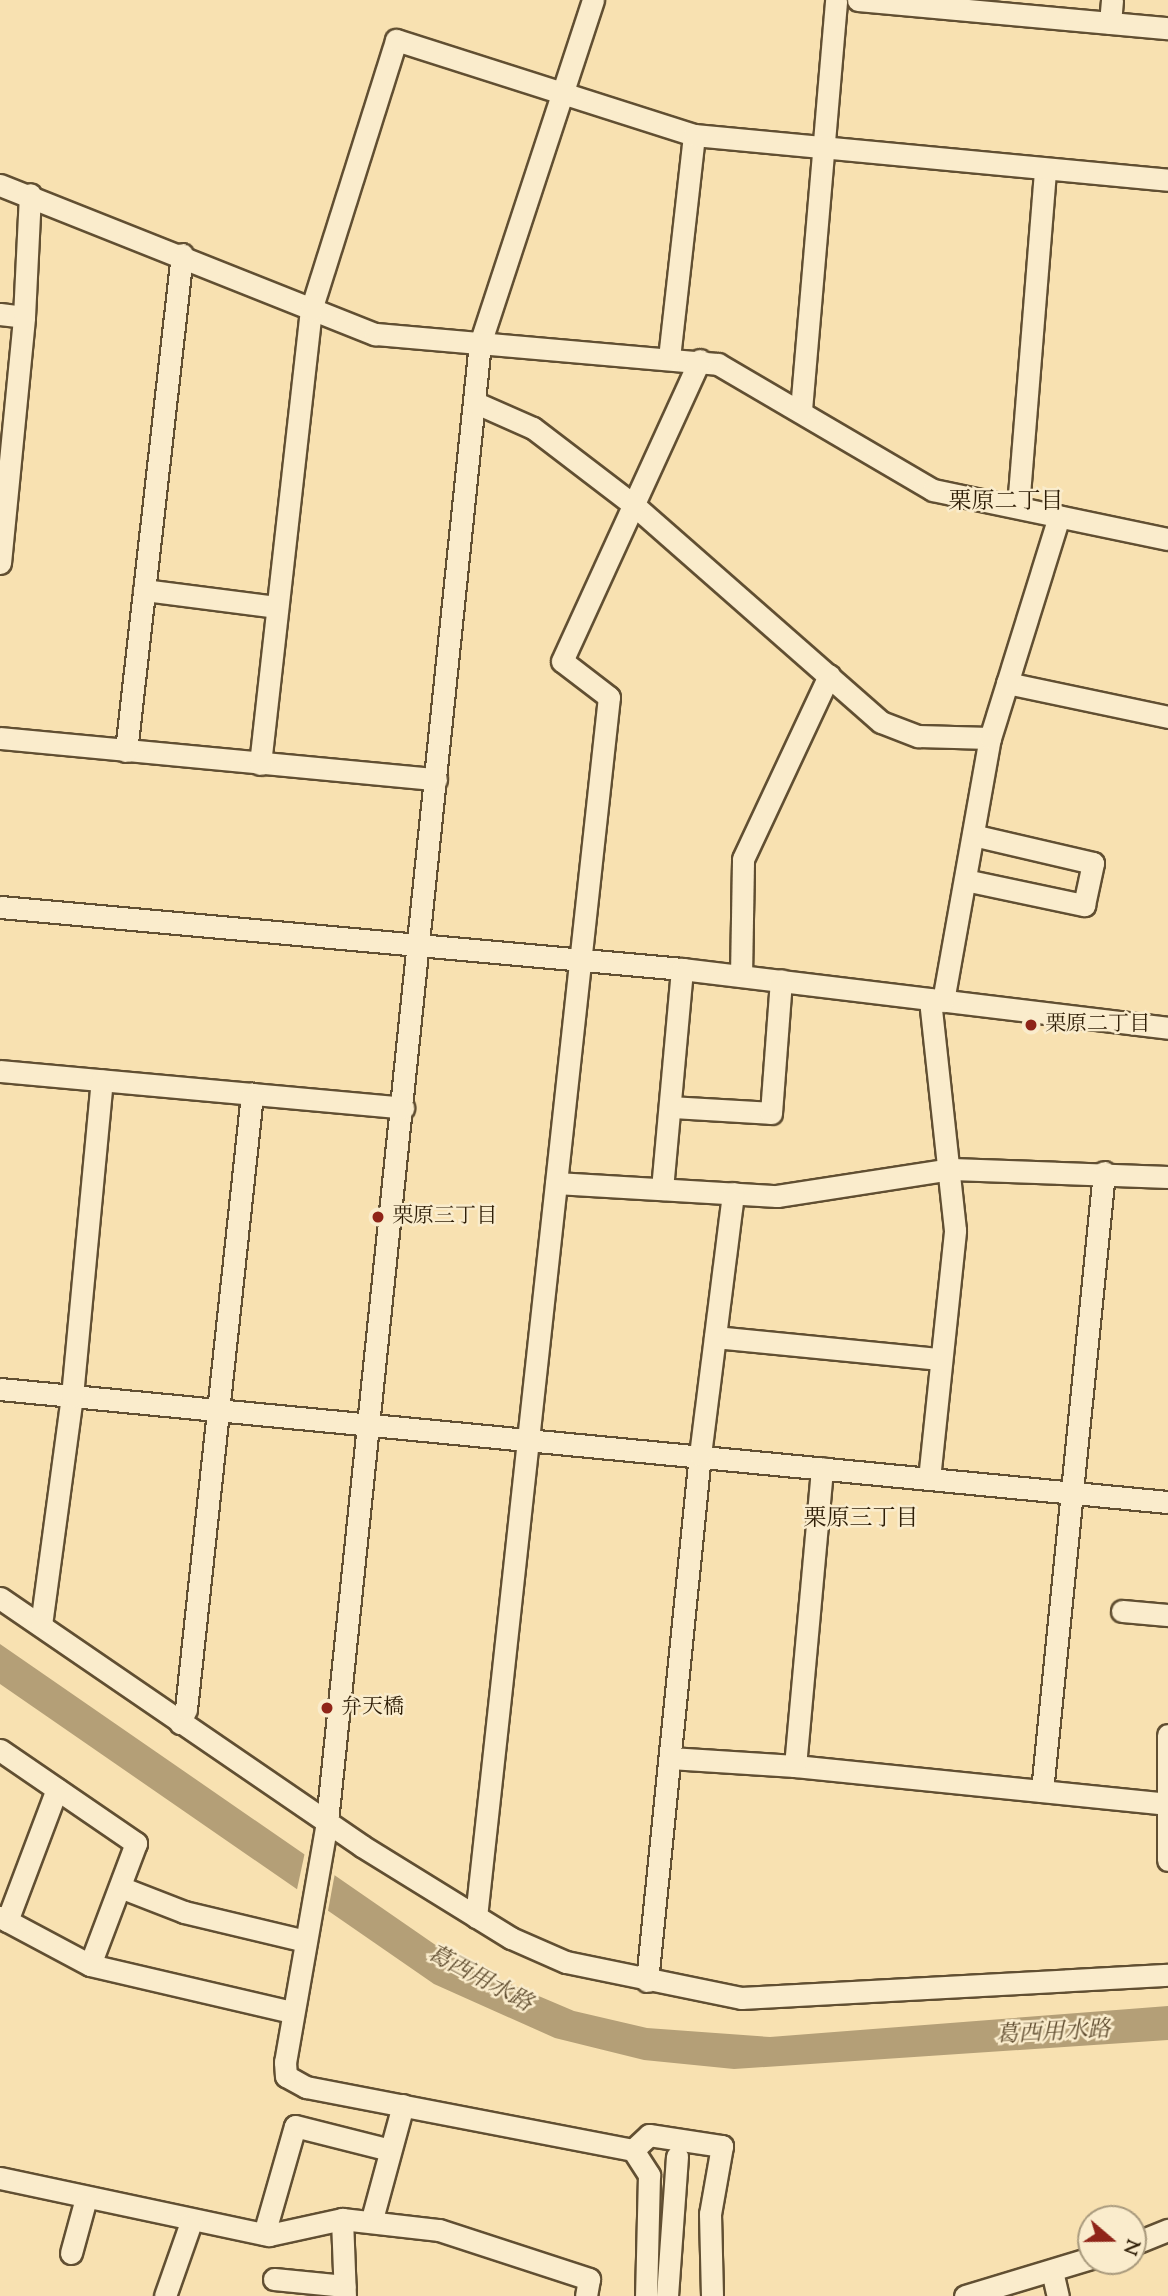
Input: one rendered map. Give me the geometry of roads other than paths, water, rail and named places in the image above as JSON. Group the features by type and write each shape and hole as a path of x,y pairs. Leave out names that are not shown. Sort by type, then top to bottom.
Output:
{"street":[{"path":"593,0 480,343 420,946 327,1822 285,2062 286,2076 293,2083 633,2150 649,2175 646,2296"},
{"path":"801,410 826,146 836,0"},
{"path":"858,0 1168,28"},
{"path":"1110,23 1112,0"},
{"path":"260,764 311,310 396,40 694,135 1168,180"},
{"path":"669,358 694,135"},
{"path":"1018,507 1045,169"},
{"path":"0,185 30,194 182,254 311,310 375,334 700,360 718,364 801,410 933,490 1168,539"},
{"path":"0,563 24,317 30,194"},
{"path":"126,751 182,254"},
{"path":"0,314 24,317"},
{"path":"476,1917 609,697 562,661 605,562 635,506 700,360"},
{"path":"474,402 533,428 635,506 881,722 918,736 990,738"},
{"path":"929,1479 955,1230 937,1000 965,880 990,738 1059,517"},
{"path":"144,590 277,607"},
{"path":"741,976 743,859 829,675"},
{"path":"1007,683 1168,717"},
{"path":"0,738 436,779"},
{"path":"965,880 1084,905 1093,863 973,835"},
{"path":"0,907 682,969 1168,1028"},
{"path":"662,1189 682,969"},
{"path":"671,1107 771,1113 781,980"},
{"path":"0,1071 403,1108"},
{"path":"41,1625 72,1396 102,1080"},
{"path":"180,1723 186,1709 252,1094"},
{"path":"556,1183 778,1196 951,1169 1104,1172 1168,1177"},
{"path":"1042,1791 1069,1493 1104,1172"},
{"path":"646,1981 701,1455 733,1193"},
{"path":"715,1337 940,1359"},
{"path":"0,1389 1168,1502"},
{"path":"795,1766 822,1468"},
{"path":"0,1598 327,1822 476,1917 544,1955 646,1981 741,1998 1168,1975"},
{"path":"1122,1611 1168,1615"},
{"path":"1168,1735 1168,1860"},
{"path":"0,1750 136,1843 90,1965"},
{"path":"670,1758 795,1766 1166,1804"},
{"path":"57,1789 4,1919 90,1965 292,2012"},
{"path":"120,1887 184,1912 306,1941"},
{"path":"372,2219 403,2105"},
{"path":"264,2234 295,2126 390,2150"},
{"path":"633,2150 649,2135 722,2146 710,2214 712,2296"},
{"path":"667,2296 677,2156"},
{"path":"0,2178 191,2222 264,2234 342,2219 372,2219 439,2230 589,2279 586,2296"},
{"path":"71,2253 86,2198"},
{"path":"274,2279 345,2291 342,2219"},
{"path":"164,2296 191,2222"},
{"path":"1147,2238 1168,2230"},
{"path":"965,2296 1077,2263"},
{"path":"1052,2271 1058,2296"}],"water":[{"name":"葛西用水路","path":"0,1644 463,1964 574,2011 647,2028 770,2037 1168,2006 1168,2040 734,2069 644,2060 555,2038 434,1984 0,1684"}],"place":[{"name":"栗原二丁目","path":"1031,1025"},
{"name":"栗原三丁目","path":"378,1217"},
{"name":"弁天橋","path":"327,1708"}],"district":[{"name":"栗原二丁目","path":"1006,503"},
{"name":"栗原三丁目","path":"861,1520"}]}
